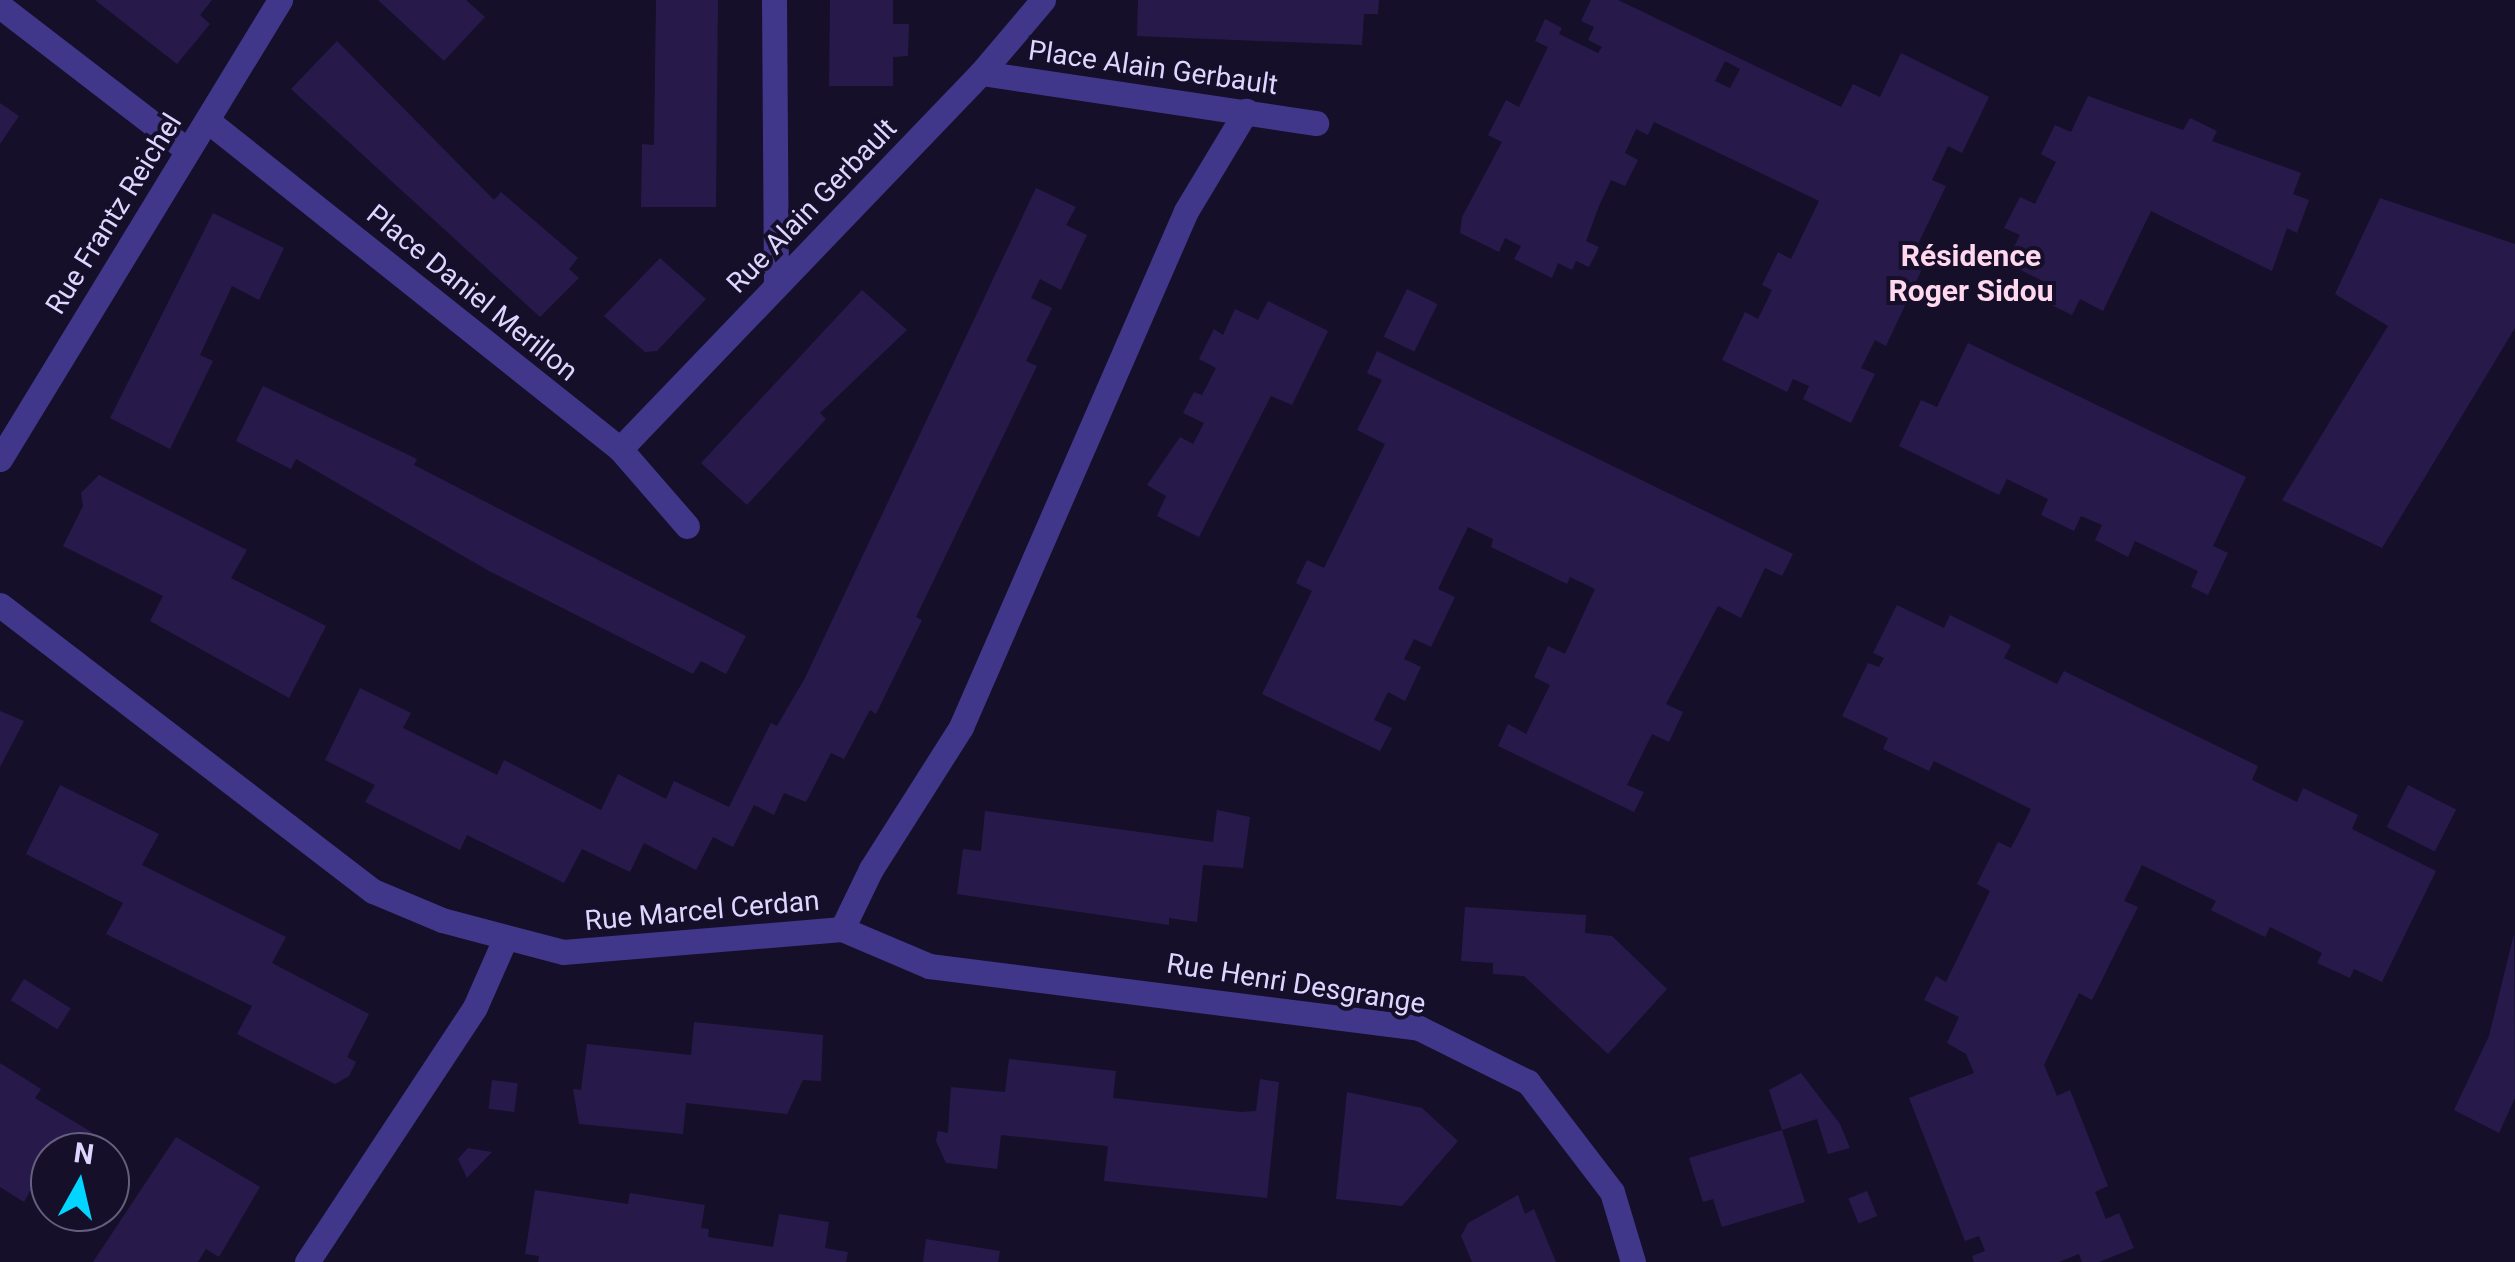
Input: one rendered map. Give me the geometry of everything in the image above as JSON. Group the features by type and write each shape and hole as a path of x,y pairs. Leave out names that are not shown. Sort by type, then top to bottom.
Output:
{"street":[{"name":"Rue Frantz Reichel","path":"0,459 280,0"},
{"path":"774,0 776,286"},
{"name":"Rue Alain Gerbault","path":"620,450 981,74 1043,0"},
{"path":"0,6 187,150"},
{"name":"Place Alain Gerbault","path":"981,74 1316,123"},
{"name":"Rue Marcel Cerdan","path":"0,605 373,891 505,939 564,952 842,929 872,869 961,727 1186,211 1246,112"},
{"name":"Place Daniel Merillon","path":"208,121 620,450 687,526"},
{"name":"Rue Henri Desgrange","path":"842,929 929,966 1419,1028 1528,1082 1612,1192 1633,1262"},
{"path":"307,1262 476,1007 505,939"}],"building":[{"path":"95,0 212,0 200,15 210,24 177,64"},
{"path":"378,0 466,0 485,17 444,61"},
{"path":"656,0 718,0 716,207 641,207 642,144 654,145"},
{"path":"830,0 893,0 893,24 909,24 908,56 893,57 893,86 829,86"},
{"path":"1138,0 1379,0 1378,14 1364,14 1362,45 1137,36"},
{"path":"1591,0 1618,0 1841,107 1853,84 1880,97 1901,53 1989,97 1962,153 1948,146 1932,180 1946,186 1918,244 1931,250 1886,346 1875,340 1861,368 1875,374 1851,423 1803,399 1809,386 1793,379 1787,392 1722,360 1745,312 1758,319 1772,290 1762,285 1778,252 1791,259 1819,201 1654,122 1648,135 1636,129 1625,153 1638,160 1625,186 1611,180 1599,206 1586,241 1599,247 1589,267 1576,261 1572,270 1558,263 1552,278 1514,259 1521,246 1505,238 1499,252 1460,233 1462,217 1502,142 1488,135 1506,100 1519,107 1548,47 1535,41 1545,19 1562,28 1559,34 1598,53 1602,47 1588,40 1594,27 1581,21","holes":["1725,61 1740,69 1730,88 1715,81"]},
{"path":"337,41 494,200 501,192 578,258 569,269 579,278 540,317 291,89"},
{"path":"2088,96 2183,130 2190,118 2217,131 2212,141 2301,173 2293,194 2309,200 2297,233 2287,228 2272,271 2151,211 2103,311 2080,299 2072,315 2041,300 2049,284 2006,263 2020,235 2004,228 2020,197 2035,204 2056,162 2041,154 2055,125 2071,132"},
{"path":"0,103 19,116 0,144"},
{"path":"1036,188 1076,207 1066,225 1087,235 1061,290 1040,279 1031,298 1052,308 1026,361 1037,366 916,617 922,620 876,714 870,710 844,759 831,753 806,802 784,793 774,815 754,805 733,847 713,837 696,870 644,843 630,872 582,849 564,883 467,835 460,850 365,802 375,785 325,760 360,688 411,713 403,728 497,775 504,760 601,810 618,774 666,799 674,781 729,807 771,723 777,726 805,678"},
{"path":"2380,198 2515,244 2515,328 2382,548 2282,500 2388,326 2335,294"},
{"path":"213,213 284,248 259,300 232,286 200,355 213,361 170,449 110,418"},
{"path":"660,258 706,299 657,351 645,352 604,316"},
{"path":"1407,289 1438,304 1414,352 1384,337"},
{"path":"862,290 907,330 820,413 826,419 747,505 701,463"},
{"path":"1268,301 1328,331 1292,405 1271,396 1199,537 1157,516 1166,496 1147,485 1180,437 1193,444 1204,423 1183,413 1194,392 1202,395 1216,368 1199,359 1214,329 1223,335 1235,309 1258,320"},
{"path":"1968,343 2246,477 2213,546 2228,553 2208,595 2191,587 2198,571 2135,541 2128,557 2095,540 2102,525 2081,516 2074,531 2041,515 2048,499 2007,479 1999,495 1899,446 1921,400 1937,407"},
{"path":"1377,351 1793,554 1782,576 1765,568 1741,618 1718,606 1666,704 1683,712 1669,742 1652,734 1627,785 1644,792 1634,812 1498,746 1508,724 1526,734 1550,685 1534,677 1548,646 1565,654 1595,589 1570,577 1567,584 1491,547 1493,539 1468,527 1438,589 1455,597 1431,647 1414,639 1404,659 1421,667 1405,701 1388,692 1374,720 1392,728 1380,751 1262,694 1312,591 1296,583 1307,560 1324,568 1385,444 1357,430 1382,380 1367,373"},
{"path":"263,386 417,459 414,465 746,636 726,674 701,661 693,674 489,571 296,459 291,469 236,441"},
{"path":"99,475 247,550 231,578 326,626 289,698 150,621 163,596 63,546 83,506 81,493"},
{"path":"1897,605 1944,628 1950,615 2011,645 2004,658 2057,684 2064,671 2258,766 2252,780 2297,802 2303,788 2358,815 2352,829 2436,871 2382,982 2354,969 2350,978 2317,963 2322,953 2270,927 2265,937 2211,910 2216,901 2142,865 2124,901 2138,907 2092,1000 2079,993 2044,1065 2057,1096 2070,1090 2108,1186 2095,1192 2106,1219 2119,1213 2134,1248 2099,1262 2082,1262 2079,1254 2059,1262 1974,1262 1972,1256 1985,1251 1979,1236 1965,1241 1909,1098 1974,1073 1966,1054 1947,1043 1959,1017 1924,1000 1936,976 1946,982 1990,891 1977,884 1998,842 2011,848 2031,809 1934,761 1929,771 1883,749 1888,738 1842,716 1868,663 1879,667 1884,658 1873,653"},
{"path":"0,711 24,721 0,767"},
{"path":"60,785 159,834 142,865 286,937 272,963 369,1014 347,1057 356,1062 349,1076 335,1084 237,1034 252,1006 106,934 123,903 26,854"},
{"path":"2408,785 2456,810 2435,851 2387,827"},
{"path":"1217,810 1250,817 1243,868 1203,865 1197,922 1169,918 1169,925 957,894 963,849 981,851 985,811 1213,842"},
{"path":"1465,907 1586,915 1585,933 1612,936 1667,989 1608,1054 1524,976 1493,974 1493,963 1461,961"},
{"path":"2514,934 2515,1098 2499,1133 2454,1110 2489,1036"},
{"path":"24,979 71,1008 57,1029 11,1000"},
{"path":"694,1022 823,1035 821,1081 803,1080 787,1114 686,1103 683,1134 579,1124 573,1089 581,1090 587,1044 691,1055"},
{"path":"1009,1059 1116,1071 1113,1098 1241,1112 1256,1111 1260,1079 1279,1082 1267,1198 1104,1181 1108,1146 1001,1135 997,1169 946,1163 936,1141 938,1131 948,1133 951,1087 1005,1092"},
{"path":"0,1063 41,1089 35,1098 91,1132 30,1132 30,1191 24,1202 0,1187"},
{"path":"1801,1073 1840,1124 1850,1148 1828,1154 1817,1119 1782,1130 1769,1090"},
{"path":"492,1080 518,1083 514,1112 488,1109"},
{"path":"1347,1092 1422,1108 1458,1141 1402,1206 1336,1199"},
{"path":"1782,1130 1805,1202 1722,1227 1713,1199 1703,1202 1689,1158"},
{"path":"176,1137 260,1187 219,1257 206,1249 198,1262 93,1262 113,1232 130,1232 130,1206"},
{"path":"468,1148 492,1152 467,1178 458,1159"},
{"path":"535,1190 628,1204 630,1193 705,1205 701,1228 709,1229 708,1237 773,1247 779,1214 829,1222 825,1248 848,1252 846,1262 538,1262 539,1256 525,1254"},
{"path":"1867,1191 1877,1216 1859,1224 1848,1198"},
{"path":"1518,1195 1525,1214 1534,1209 1556,1262 1472,1262 1461,1236 1468,1223"},
{"path":"926,1239 1000,1251 998,1262 923,1262"}],"district":[{"name":"Résidence Roger Sidou","path":"1971,273"}]}
